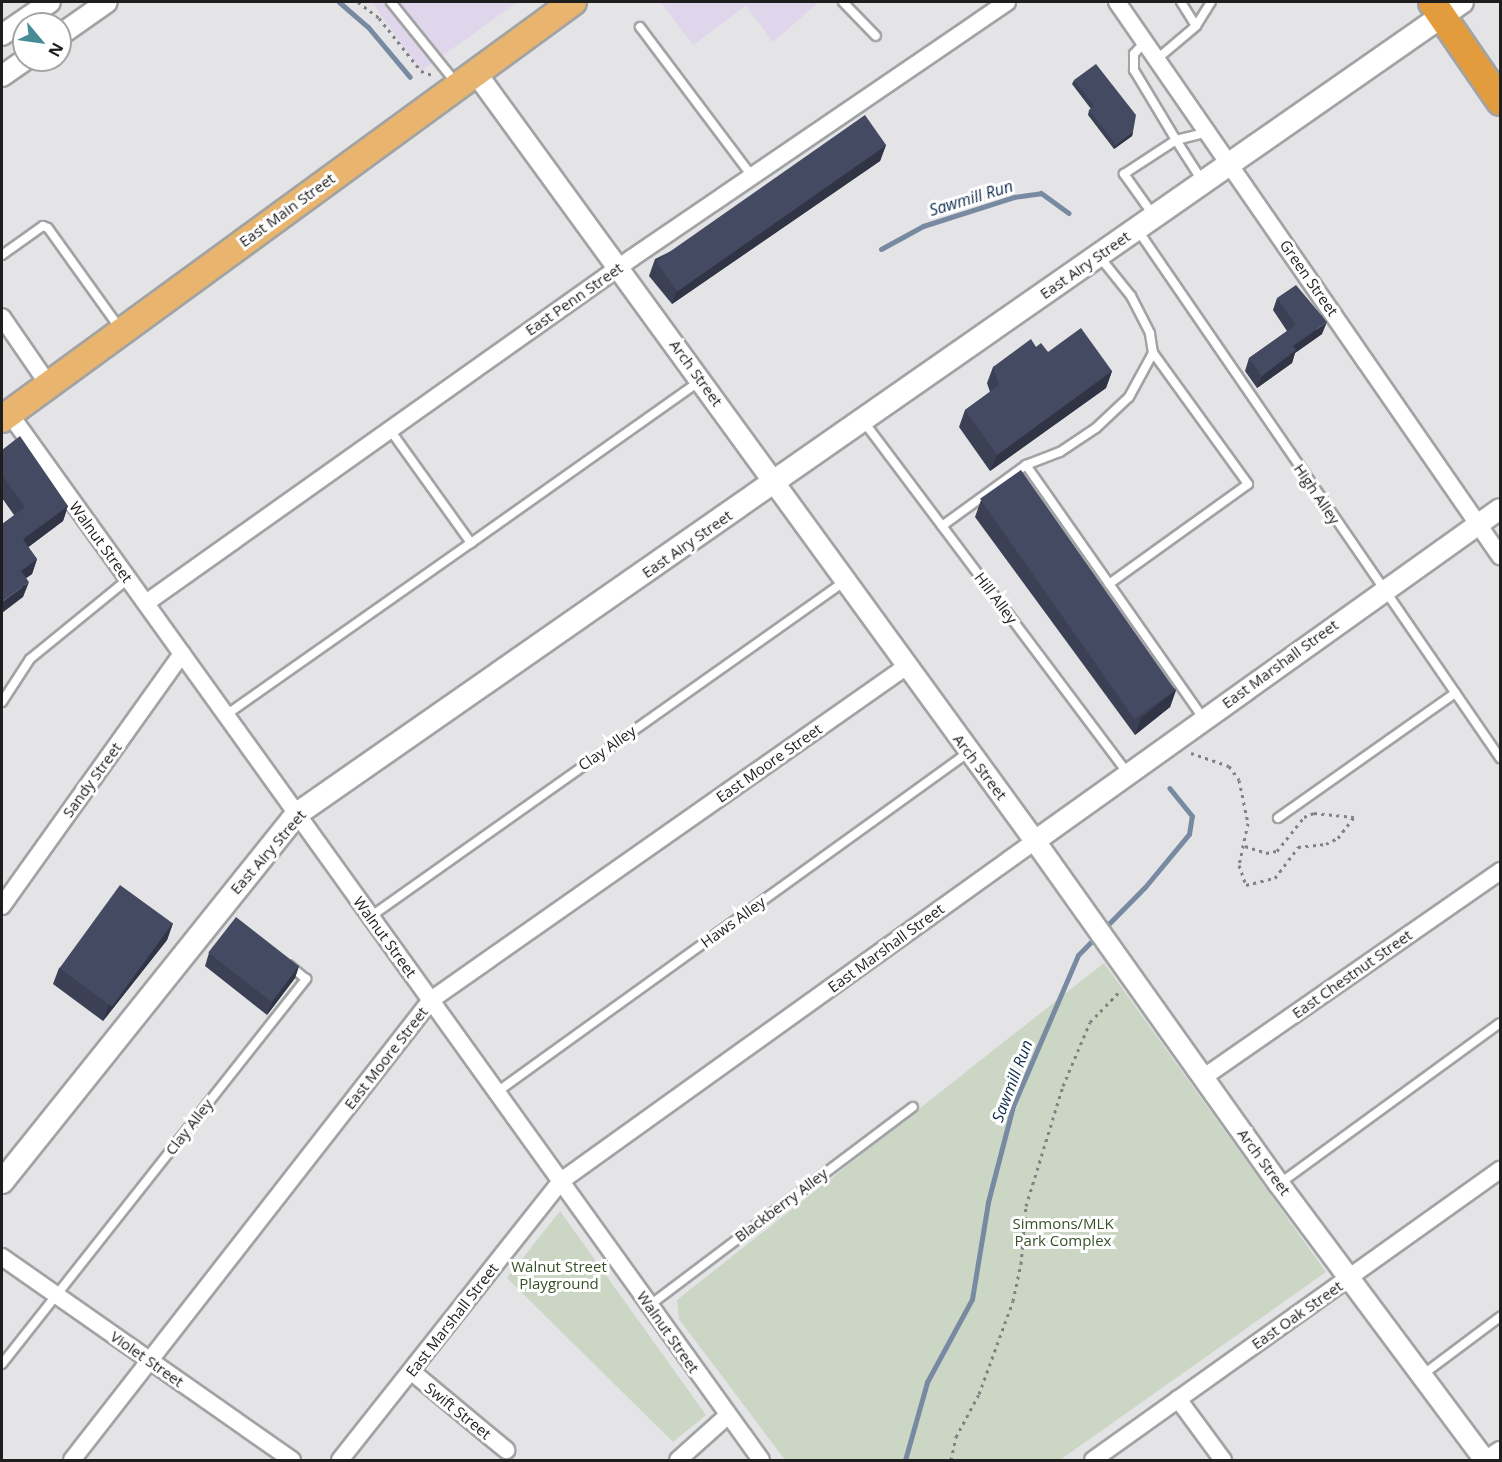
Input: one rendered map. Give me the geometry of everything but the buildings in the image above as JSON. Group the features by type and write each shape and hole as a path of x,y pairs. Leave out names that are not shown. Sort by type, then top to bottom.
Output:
{"highway":[{"path":"1445,6 1500,100"}],"main road":[{"name":"East Main Street","path":"5,416 573,2"},
{"name":"East Airy Street","path":"2,1182 222,913 297,814 864,422 1230,164 1445,6"}],"street":[{"path":"2,35 50,2"},
{"path":"72,27 107,2"},
{"name":"East Penn Street","path":"146,603 617,269 1007,2"},
{"name":"Green Street","path":"1117,2 1500,556"},
{"name":"Arch Street","path":"467,79 701,379 774,483 1084,908 1132,980 1279,1184 1485,1460"},
{"path":"2,317 48,384"},
{"name":"Walnut Street","path":"5,416 146,603 761,1461"},
{"name":"East Marshall Street","path":"340,1461 561,1181 1383,590 1500,509"},
{"name":"Sandy Street","path":"2,906 182,654"},
{"name":"East Moore Street","path":"72,1461 431,1000 907,666"},
{"name":"East Chestnut Street","path":"1204,1077 1500,871"},
{"name":"East Oak Street","path":"1093,1461 1500,1170"},
{"name":"Violet Street","path":"2,1257 292,1461"},
{"name":"Swift Street","path":"411,1371 506,1450"},
{"path":"1178,1400 1223,1461"},
{"path":"678,1461 727,1416"},
{"path":"1485,1460 1500,1450"}],"lane":[{"path":"391,2 467,79"},
{"path":"843,2 876,36"},
{"path":"1181,2 1196,26"},
{"path":"1157,59 1196,26 1211,2"},
{"path":"640,27 753,176"},
{"path":"1145,42 1134,54 1134,70 1204,182"},
{"path":"1176,140 1208,132"},
{"name":"High Alley","path":"1176,140 1124,174 1145,222 1383,590 1500,758"},
{"path":"2,255 43,226 48,228 121,331"},
{"path":"1099,255 1146,320 1153,353 1248,484 1109,584"},
{"path":"942,526 1026,465 1060,452 1096,428 1129,397 1153,353"},
{"path":"226,715 701,379"},
{"name":"Hill Alley","path":"864,422 1128,775"},
{"path":"390,430 471,543"},
{"path":"1026,465 1205,719"},
{"path":"2,702 30,659 128,579"},
{"name":"Clay Alley","path":"370,917 845,581"},
{"path":"1278,818 1455,693"},
{"name":"Haws Alley","path":"497,1092 969,752"},
{"name":"Clay Alley","path":"2,1364 306,979 280,958"},
{"path":"1279,1184 1500,1023"},
{"name":"Blackberry Alley","path":"650,1305 913,1107"},
{"path":"1421,1376 1500,1317"}],"path":[{"path":"358,2 379,18 421,71 467,79"},
{"path":"1177,739 1194,758 1215,759 1229,766 1239,780 1247,812 1240,876 1246,885 1259,885 1275,878 1298,847 1338,838 1353,816 1314,813 1304,818 1277,851 1266,853 1245,846"},
{"path":"951,1461 956,1437 978,1394 1013,1301 1021,1264 1026,1206 1063,1086 1090,1022 1132,980"}],"shaded area":[{"path":"372,2 518,2 421,71"},
{"path":"661,2 819,2 773,42 746,6 693,45"}],"green space":[{"name":"Simmons/MLK Park Complex","path":"1104,963 1326,1272 1060,1460 785,1460 679,1319 677,1300"},
{"name":"Walnut Street Playground","path":"560,1211 706,1415 673,1442 507,1278"}],"waterway":[{"name":"Sawmill Run","path":"339,2 368,27 410,77"},
{"name":"Sawmill Run","path":"881,249 923,226 1014,197 1041,193 1069,213"},
{"name":"Sawmill Run","path":"905,1460 927,1382 972,1299 988,1202 1013,1106 1078,955 1145,887 1189,834 1192,816 1169,788"}]}
